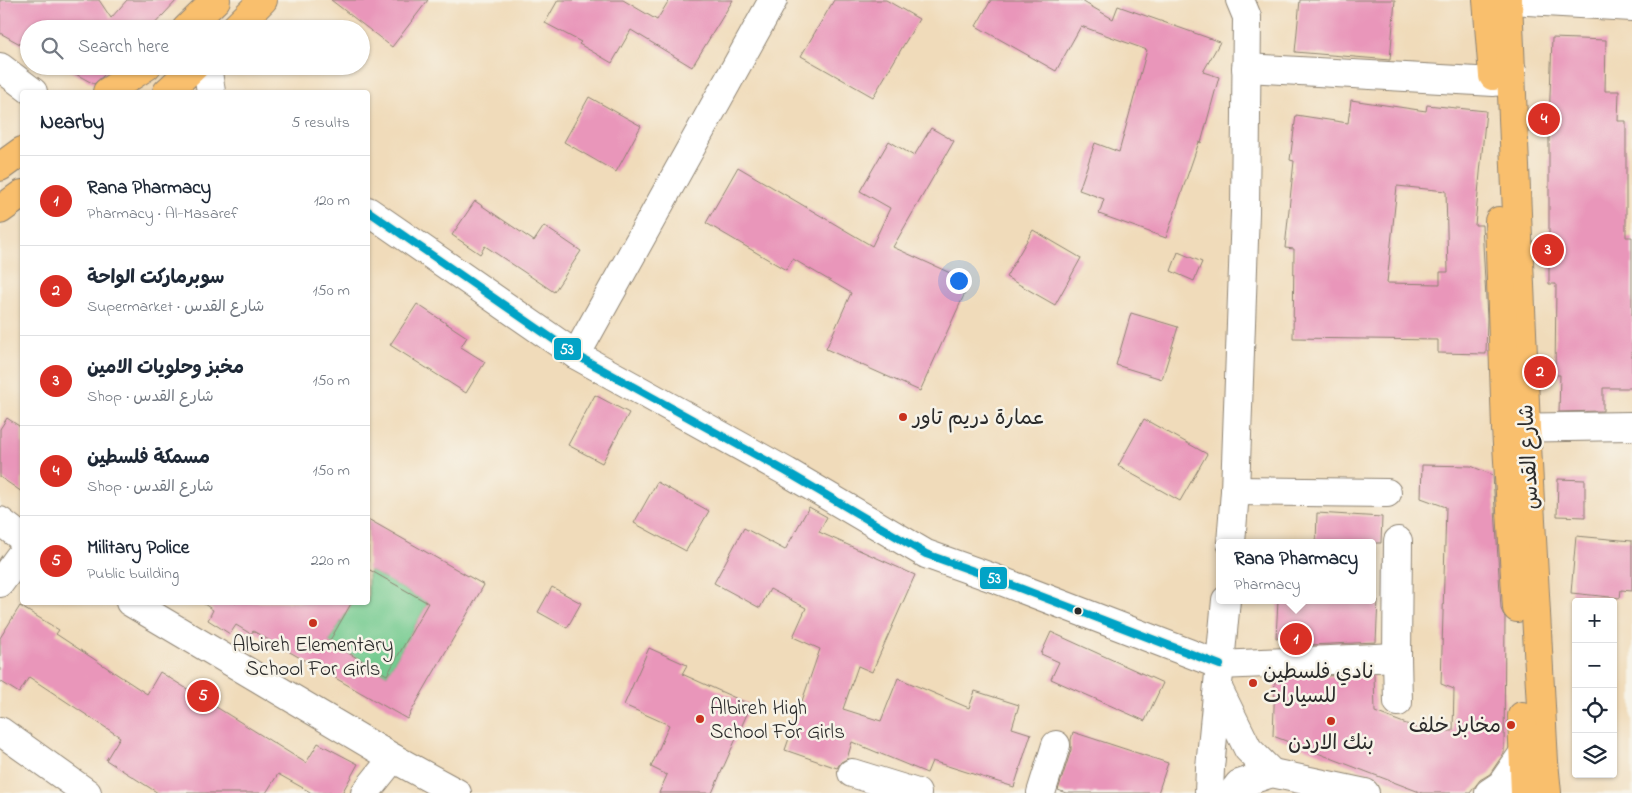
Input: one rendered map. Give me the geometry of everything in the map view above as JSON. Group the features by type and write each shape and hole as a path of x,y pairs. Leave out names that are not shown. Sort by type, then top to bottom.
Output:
{"main road":[{"path":"195,20 216,0"},
{"path":"243,20 263,0"},
{"path":"1500,1 1516,428 1520,660 1525,793"},
{"path":"110,90 133,75"},
{"path":"169,90 185,75"},
{"path":"0,167 20,152"},
{"path":"0,210 20,195"},
{"name":"شارع القدس","path":"1516,428 1547,793"}],"street":[{"path":"576,355 773,0"},
{"path":"1231,539 1236,491 1245,212 1247,17 1240,0"},
{"path":"1500,1 1632,7"},
{"path":"0,67 30,90"},
{"path":"1246,68 1503,76"},
{"path":"208,75 211,90"},
{"path":"370,212 576,355 787,472 926,554 996,579 1219,676 1397,657"},
{"path":"1516,428 1632,426"},
{"path":"1236,491 1387,493"},
{"path":"0,521 20,536"},
{"path":"1398,541 1398,702"},
{"path":"0,583 20,556"},
{"path":"1209,793 1226,604"},
{"path":"135,605 392,758 456,793"},
{"path":"1219,676 1248,748 1272,773"},
{"path":"0,731 87,793"},
{"path":"1041,793 1056,745"},
{"path":"1489,793 1501,784 1524,752"},
{"path":"365,793 392,758"},
{"path":"852,773 917,793"},
{"path":"1232,793 1239,784 1272,773 1365,793"}],"green space":[{"path":"370,570 428,603 387,675 329,642 351,605 370,605"}],"building":[{"path":"0,0 99,0 111,18 127,0 177,0 158,20 20,20 20,44 0,33"},
{"path":"331,0 428,0 392,47 370,30 370,20 357,20"},
{"path":"558,0 623,0 657,20 669,0 733,0 692,67 631,30 612,63 579,44 581,42 545,23"},
{"path":"834,0 886,0 919,19 873,97 801,56"},
{"path":"991,0 1080,0 1113,19 1118,6 1220,42 1203,72 1219,77 1201,143 1199,142 1166,238 1099,214 1104,199 1079,190 1095,143 1119,152 1147,50 1081,26 1056,71 976,26"},
{"path":"1300,0 1395,0 1390,60 1295,52"},
{"path":"1552,38 1606,40 1605,91 1619,91 1618,121 1626,121 1626,237 1632,237 1632,388 1603,388 1603,411 1559,412 1560,375 1555,375 1556,284 1549,284 1549,124"},
{"path":"78,75 104,75 94,84"},
{"path":"589,97 641,126 616,172 564,142"},
{"path":"1351,100 1426,111 1427,105 1486,111 1475,225 1482,225 1487,318 1486,354 1438,353 1438,340 1293,338 1294,249 1285,248 1294,161 1290,160 1296,115 1348,123","holes":["1397,186 1446,191 1448,272 1440,272 1440,284 1387,283"]},
{"path":"931,128 954,141 893,247 970,282 920,391 826,349 851,293 793,259 786,270 706,223 738,167 872,246 890,208 860,191 889,141 914,156"},
{"path":"475,201 534,241 544,226 581,251 554,292 485,246 480,254 452,235"},
{"path":"1033,230 1081,258 1055,305 1006,277"},
{"path":"1178,252 1202,262 1194,281 1171,271"},
{"path":"417,304 467,337 461,347 485,362 466,393 390,345"},
{"path":"1131,313 1178,327 1162,379 1116,365"},
{"path":"595,395 629,413 602,463 568,445"},
{"path":"7,418 20,427 20,491 0,477 0,429"},
{"path":"1144,419 1207,454 1180,501 1118,466"},
{"path":"1422,465 1471,466 1493,475 1501,609 1505,618 1504,753 1490,774 1480,780 1470,793 1422,793 1273,736 1275,678 1374,674 1375,712 1422,730 1453,731 1454,689 1441,684 1446,507 1421,498"},
{"path":"1558,479 1585,480 1585,517 1557,516"},
{"path":"657,482 709,511 686,551 634,523"},
{"path":"809,507 827,517 819,532 915,575 872,672 858,666 843,709 881,721 898,678 969,708 975,691 1019,705 1012,728 1031,734 1014,787 932,761 927,773 852,742 847,759 841,762 837,768 785,750 820,649 793,637 806,608 770,589 760,608 714,583 744,528 785,550"},
{"path":"1317,513 1382,517 1381,543 1376,543 1376,539 1316,539"},
{"name":"Albireh Elementary School For Girls","path":"370,520 484,585 407,719 253,631 251,634 236,625 230,634 208,620 213,610 206,605 350,605 329,642 387,675 428,603 370,570"},
{"path":"1576,536 1632,541 1632,591 1621,590 1620,598 1571,593"},
{"path":"552,587 581,603 567,628 538,612"},
{"path":"1376,600 1378,600 1376,642 1286,646 1289,639 1276,638 1278,604 1376,604"},
{"path":"20,606 59,630 56,634 147,694 160,672 306,763 318,743 358,764 342,793 312,793 278,774 266,793 158,793 106,760 120,737 29,677 19,693 0,681 0,638"},
{"path":"1051,632 1163,683 1145,721 1051,679 1059,662 1041,654"},
{"name":"Albireh High School For Girls","path":"649,648 687,665 682,674 751,705 712,793 659,793 667,775 651,767 669,725 624,705"},
{"path":"1073,732 1168,763 1158,793 1066,793 1058,790 1071,750"}],"transit line":[{"name":"53","path":"370,212 576,355 787,472 926,554 1220,665"}],"place":[{"name":"مسمكة فلسطين","path":"1544,119"},
{"name":"مخبز وحلويات الامين","path":"1548,250"},
{"name":"سوبرماركت الواحة","path":"1540,372"},
{"name":"عمارة دريم تاور","path":"903,417"},
{"name":"Albireh Elementary School For Girls","path":"313,623"},
{"name":"Rana Pharmacy","path":"1296,639"},
{"name":"نادي فلسطين للسيارات","path":"1253,683"},
{"name":"Military Police","path":"203,696"},
{"name":"Albireh High School For Girls","path":"700,719"},
{"name":"بنك الاردن","path":"1331,721"},
{"name":"مخابز خلف","path":"1511,725"}]}
